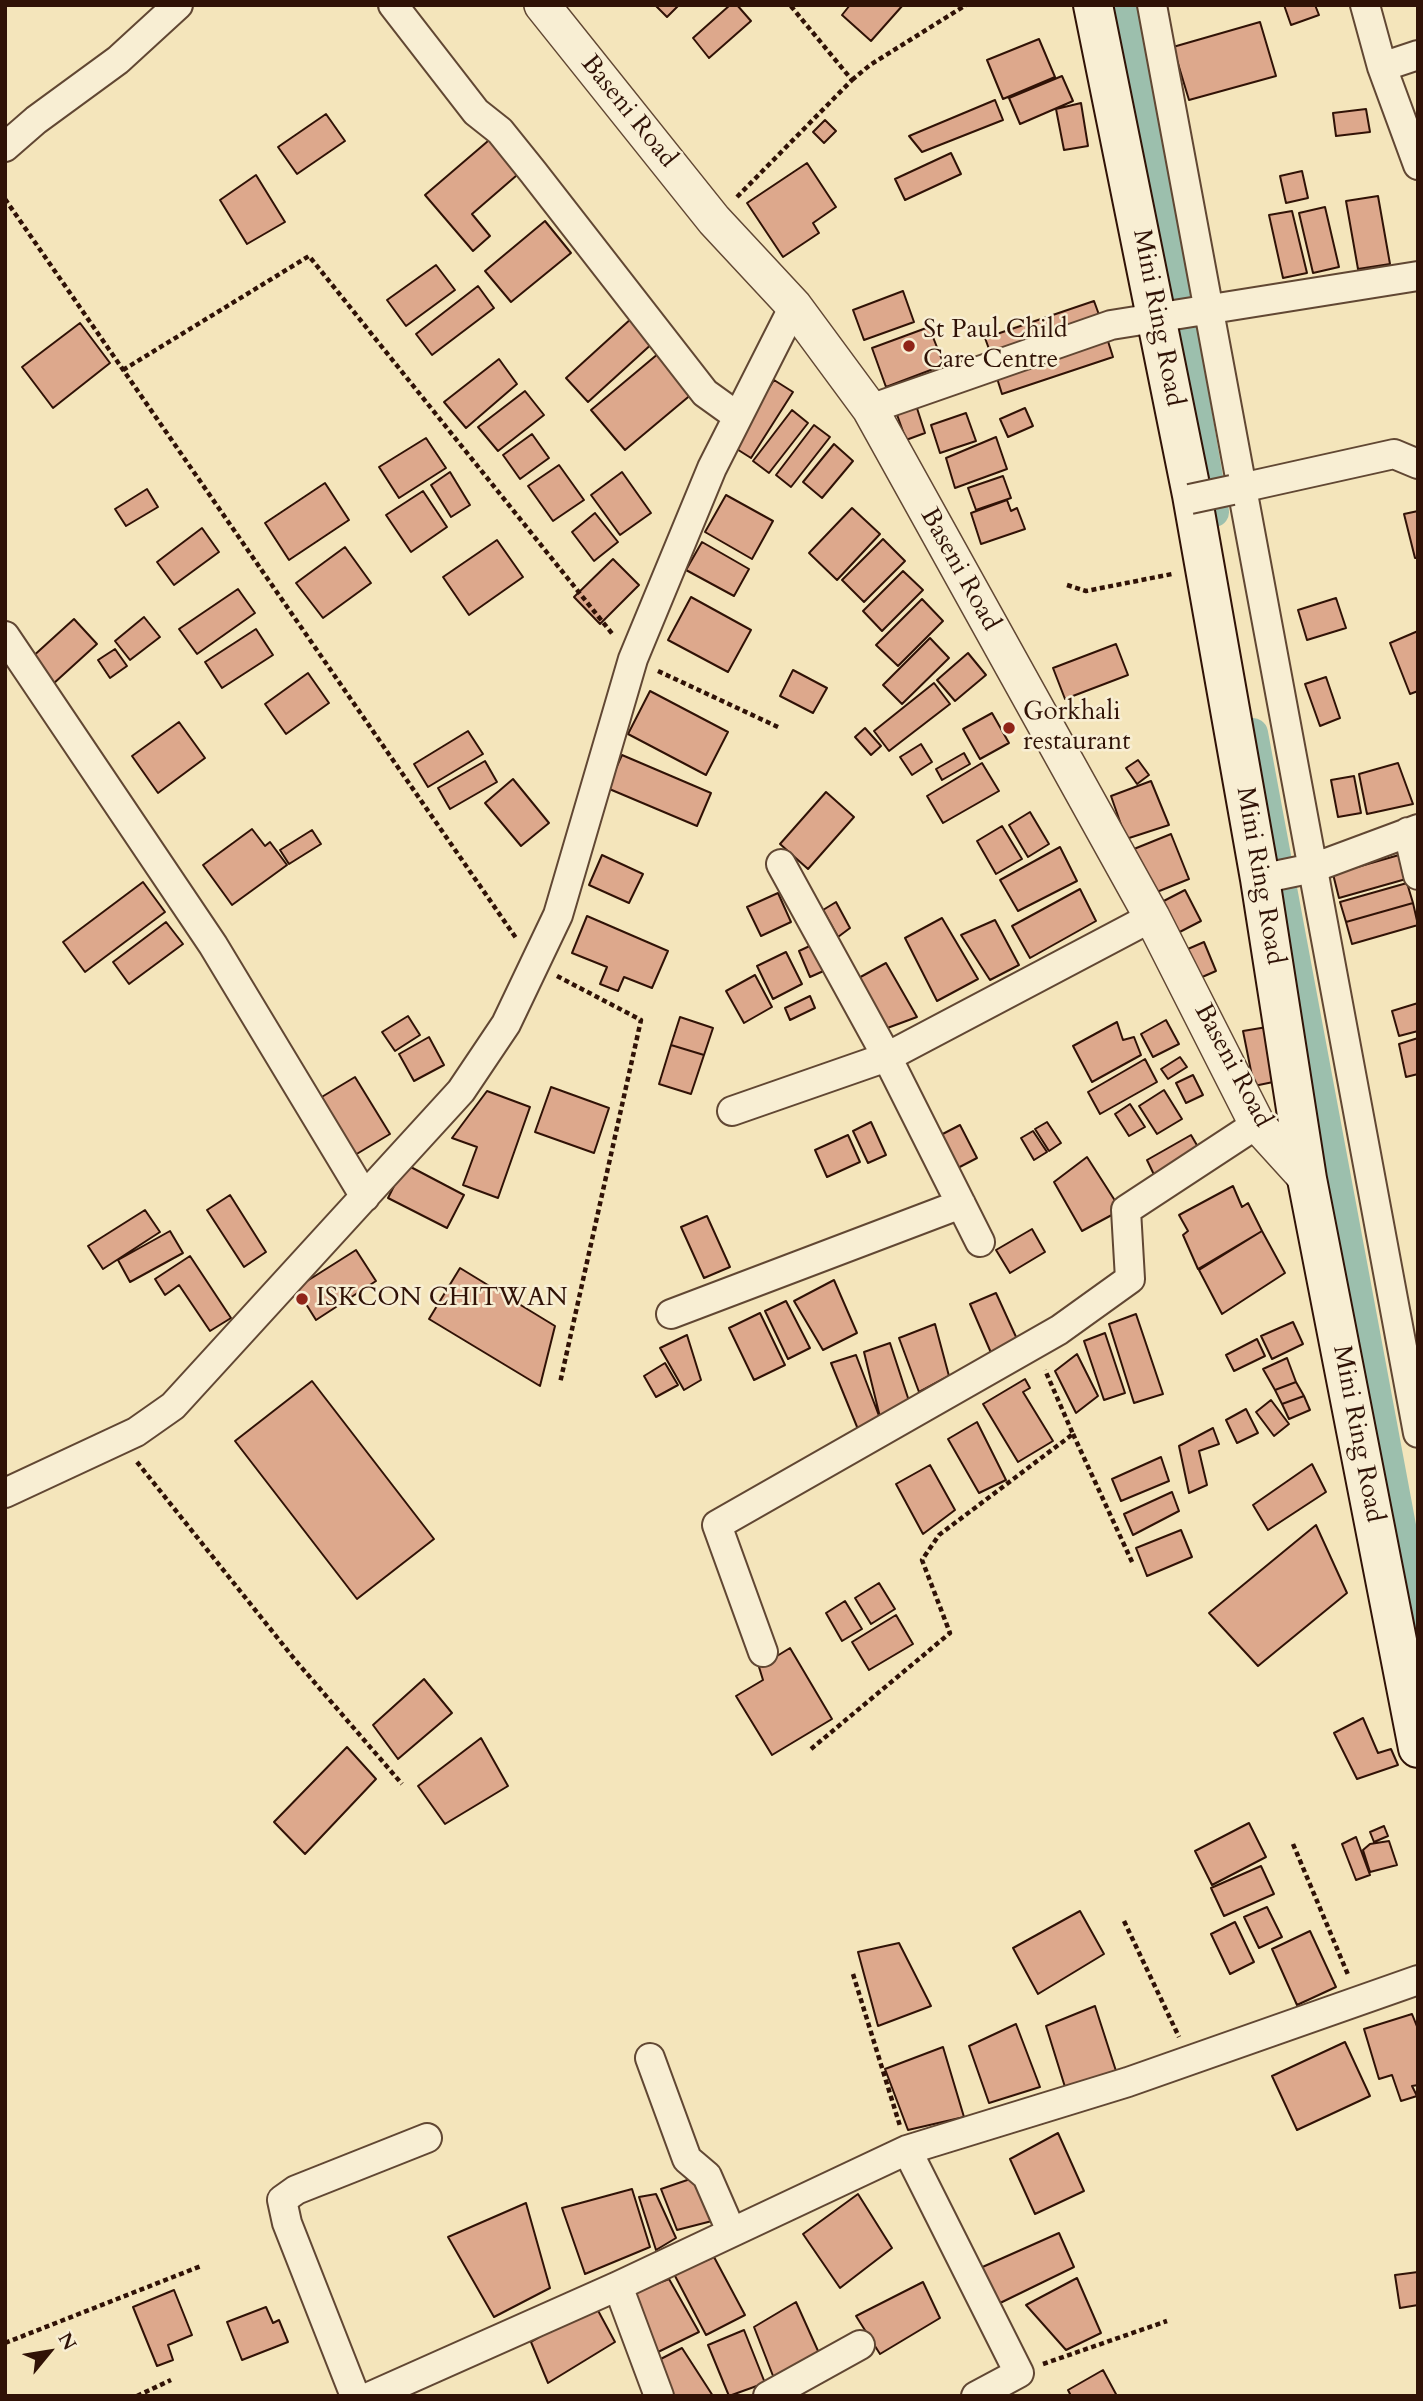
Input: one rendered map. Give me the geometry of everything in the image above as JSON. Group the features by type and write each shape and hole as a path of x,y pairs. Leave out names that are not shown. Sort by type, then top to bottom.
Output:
{"main road":[{"name":"Mini Ring Road","path":"1093,5 1160,315 1261,880 1307,1179 1408,1654 1418,1748"}],"street":[{"path":"5,147 36,120 118,60 178,5"},
{"path":"393,5 476,111 500,131 533,172 705,393 737,416"},
{"name":"Baseni Road","path":"542,5 714,220 794,306 870,409 1152,917 1258,1124 1307,1179"},
{"path":"1152,5 1305,870 1418,1433"},
{"path":"1365,5 1382,67 1418,165"},
{"path":"1382,67 1418,55"},
{"path":"870,409 1111,326 1160,315 1418,276"},
{"path":"5,1493 119,1440 173,1406 461,1091 506,1024 558,915 633,659 712,468 794,306"},
{"path":"1191,497 1394,454 1418,464"},
{"path":"5,636 213,945 365,1197"},
{"path":"1261,880 1305,870 1413,830 1418,875"},
{"path":"781,864 887,1057 981,1242"},
{"path":"732,1111 887,1057 1152,917"},
{"path":"763,1652 718,1525 1059,1330 1130,1279 1126,1210 1258,1124"},
{"path":"671,1314 961,1204"},
{"path":"371,2396 618,2286 907,2150 1190,2060 1418,1980"},
{"path":"650,2057 687,2159 707,2176 731,2231"},
{"path":"355,2396 286,2223 282,2200 296,2190 427,2138"},
{"path":"907,2150 1019,2373 976,2396"},
{"path":"618,2286 659,2396"},
{"path":"772,2395 860,2345"}],"path":[{"path":"790,5 852,80"},
{"path":"714,220 852,80 870,65 966,5"},
{"path":"5,199 534,964 640,1020 560,1383"},
{"path":"123,370 309,256 633,659 778,727"},
{"path":"1067,585 1086,591 1169,574 1205,570"},
{"path":"1034,1344 1133,1564"},
{"path":"811,1749 950,1633 922,1560 939,1535 1073,1434"},
{"path":"119,1440 296,1661 402,1784"},
{"path":"1293,1844 1359,2000"},
{"path":"1124,1921 1190,2060"},
{"path":"853,1974 907,2150"},
{"path":"5,2343 201,2266"},
{"path":"1019,2373 1167,2320"},
{"path":"137,2396 171,2381"}],"building":[{"path":"655,5 679,5 667,17"},
{"path":"730,5 737,5 751,21 709,58 693,38"},
{"path":"850,5 903,5 871,41 842,15"},
{"path":"1284,5 1315,5 1319,15 1291,25"},
{"path":"1260,22 1276,76 1189,100 1173,47"},
{"path":"1039,39 1055,77 1003,99 987,60"},
{"path":"1062,76 1073,101 1020,124 1009,98"},
{"path":"995,100 1003,120 922,152 909,136"},
{"path":"1081,103 1088,146 1064,150 1056,109"},
{"path":"1366,109 1370,132 1336,136 1333,113"},
{"path":"326,114 345,141 297,174 278,147"},
{"path":"825,120 836,131 824,143 813,132"},
{"path":"495,135 524,169 472,214 490,236 473,251 425,195"},
{"path":"951,153 961,174 905,200 895,179"},
{"path":"807,163 836,207 813,223 819,233 783,257 747,203"},
{"path":"1302,171 1308,198 1286,203 1280,176"},
{"path":"256,175 285,222 247,244 220,200"},
{"path":"1378,196 1390,264 1358,269 1346,201"},
{"path":"1325,207 1339,267 1313,273 1299,213"},
{"path":"1292,211 1307,273 1283,278 1269,215"},
{"path":"545,221 571,253 511,302 485,271"},
{"path":"436,265 455,290 406,326 387,300"},
{"path":"478,286 494,308 432,355 416,334"},
{"path":"903,291 914,322 864,340 853,310"},
{"path":"1094,301 1102,323 993,360 985,338"},
{"path":"633,317 655,341 588,402 566,378"},
{"path":"80,323 110,363 53,408 22,367"},
{"path":"929,327 944,365 886,387 872,348"},
{"path":"1106,335 1113,357 1002,394 995,372"},
{"path":"659,353 693,393 625,450 591,410"},
{"path":"499,359 517,384 466,428 444,402"},
{"path":"774,380 793,392 751,458 732,446"},
{"path":"525,391 544,415 498,451 478,427"},
{"path":"915,402 925,433 906,440 895,409"},
{"path":"1025,408 1033,426 1008,437 1000,419"},
{"path":"792,410 808,423 769,473 753,461"},
{"path":"966,413 976,441 940,453 931,425"},
{"path":"814,425 830,437 791,487 776,475"},
{"path":"532,434 549,458 520,479 503,455"},
{"path":"996,437 1007,469 955,488 946,458"},
{"path":"426,438 446,468 399,498 379,467"},
{"path":"834,444 853,461 822,498 803,482"},
{"path":"559,465 584,500 553,521 528,486"},
{"path":"450,472 470,505 451,517 431,485"},
{"path":"622,472 651,513 620,535 591,495"},
{"path":"1003,476 1011,498 976,510 968,488"},
{"path":"325,483 349,520 289,560 265,523"},
{"path":"147,489 158,507 126,526 115,509"},
{"path":"423,491 447,527 411,552 386,515"},
{"path":"726,495 773,521 752,559 705,532"},
{"path":"1007,500 1011,511 1017,508 1025,529 981,544 971,513"},
{"path":"852,508 880,534 837,580 809,553"},
{"path":"1418,511 1418,558 1415,558 1404,514"},
{"path":"595,513 618,542 594,561 572,532"},
{"path":"202,528 219,552 174,585 157,562"},
{"path":"883,539 905,561 864,602 842,580"},
{"path":"497,540 523,577 469,615 443,577"},
{"path":"702,542 749,569 734,596 686,570"},
{"path":"345,547 371,583 323,618 296,583"},
{"path":"613,559 639,585 600,624 574,597"},
{"path":"903,571 923,590 882,631 863,611"},
{"path":"238,589 255,613 197,654 179,629"},
{"path":"691,597 751,630 728,672 668,640"},
{"path":"1336,598 1346,628 1307,640 1298,610"},
{"path":"922,599 943,621 898,666 876,645"},
{"path":"144,617 160,637 130,660 115,641"},
{"path":"74,619 97,644 53,684 30,659"},
{"path":"256,629 273,655 222,688 205,662"},
{"path":"1418,631 1418,691 1410,694 1390,643"},
{"path":"930,638 949,658 902,704 883,685"},
{"path":"1116,644 1128,675 1065,699 1053,668"},
{"path":"115,649 127,666 110,678 98,660"},
{"path":"968,653 986,675 955,701 937,680"},
{"path":"793,670 827,688 813,713 780,696"},
{"path":"308,673 329,703 286,734 265,704"},
{"path":"1326,677 1340,718 1320,726 1305,684"},
{"path":"934,683 950,704 889,751 874,731"},
{"path":"650,691 728,732 706,775 628,734"},
{"path":"992,713 1009,743 980,759 963,729"},
{"path":"179,722 205,758 158,793 132,756"},
{"path":"865,728 881,746 871,755 855,737"},
{"path":"468,731 483,754 428,787 414,764"},
{"path":"921,744 932,762 912,775 900,757"},
{"path":"964,753 970,764 942,780 936,769"},
{"path":"622,755 711,793 697,826 607,788"},
{"path":"1138,760 1149,775 1137,784 1126,768"},
{"path":"485,761 497,782 450,809 438,788"},
{"path":"982,763 999,791 943,823 927,796"},
{"path":"1398,763 1413,804 1367,814 1359,774"},
{"path":"1354,776 1361,813 1338,817 1331,780"},
{"path":"513,779 549,823 521,846 485,803"},
{"path":"1151,781 1169,825 1126,839 1111,796"},
{"path":"826,792 854,817 808,869 780,844"},
{"path":"1030,812 1049,844 1028,857 1009,825"},
{"path":"1002,826 1022,859 996,874 977,841"},
{"path":"252,829 265,846 270,842 287,865 232,905 203,865"},
{"path":"312,830 321,844 289,864 280,850"},
{"path":"1171,834 1189,879 1147,896 1129,851"},
{"path":"1060,847 1077,881 1018,911 1000,880"},
{"path":"602,855 643,874 629,903 589,885"},
{"path":"1399,855 1406,879 1339,898 1333,874"},
{"path":"143,882 165,912 85,972 63,942"},
{"path":"1407,883 1413,903 1346,922 1340,902"},
{"path":"1080,889 1096,921 1030,958 1012,926"},
{"path":"1185,890 1201,921 1170,937 1154,906"},
{"path":"778,893 791,922 761,936 747,907"},
{"path":"836,902 850,928 838,937 823,910"},
{"path":"1413,903 1418,925 1352,944 1346,922"},
{"path":"587,916 668,951 652,988 624,977 618,991 600,984 607,967 572,953"},
{"path":"942,918 978,979 937,1001 905,938"},
{"path":"995,920 1019,965 990,980 961,935"},
{"path":"166,922 183,944 129,984 113,962"},
{"path":"1204,942 1216,971 1193,981 1181,952"},
{"path":"816,943 828,969 810,977 799,951"},
{"path":"786,952 802,984 773,999 757,966"},
{"path":"886,963 917,1017 882,1030 855,980"},
{"path":"755,975 772,1007 744,1023 726,991"},
{"path":"810,996 815,1008 790,1020 785,1008"},
{"path":"1418,1003 1418,1031 1399,1036 1392,1011"},
{"path":"408,1016 420,1035 395,1051 382,1032"},
{"path":"680,1017 713,1028 704,1055 671,1045"},
{"path":"1166,1020 1179,1044 1153,1057 1141,1034"},
{"path":"1117,1022 1123,1040 1134,1037 1141,1055 1092,1082 1073,1046"},
{"path":"1267,1027 1278,1081 1254,1086 1243,1031"},
{"path":"429,1037 444,1065 414,1081 399,1054"},
{"path":"1418,1038 1418,1074 1406,1077 1399,1044"},
{"path":"671,1045 704,1055 691,1094 659,1084"},
{"path":"1180,1057 1187,1067 1168,1079 1161,1069"},
{"path":"1145,1059 1157,1082 1100,1114 1088,1092"},
{"path":"1193,1075 1203,1095 1186,1103 1176,1083"},
{"path":"355,1077 390,1134 350,1158 315,1101"},
{"path":"551,1087 609,1108 594,1153 535,1132"},
{"path":"1164,1090 1182,1119 1157,1134 1139,1106"},
{"path":"487,1091 530,1107 498,1198 463,1185 477,1147 452,1138"},
{"path":"1130,1104 1145,1127 1129,1136 1115,1114"},
{"path":"871,1122 886,1155 868,1163 853,1131"},
{"path":"1047,1122 1061,1143 1049,1151 1035,1129"},
{"path":"960,1125 977,1158 952,1171 935,1138"},
{"path":"1033,1131 1047,1152 1034,1160 1021,1138"},
{"path":"848,1135 860,1162 827,1177 815,1150"},
{"path":"1191,1135 1205,1159 1157,1181 1147,1160"},
{"path":"1087,1157 1121,1210 1082,1231 1054,1182"},
{"path":"405,1164 464,1195 447,1228 388,1198"},
{"path":"1233,1186 1242,1207 1248,1203 1262,1231 1198,1269 1183,1235 1188,1231 1179,1215"},
{"path":"230,1195 266,1252 244,1267 207,1210"},
{"path":"145,1210 160,1232 103,1269 88,1246"},
{"path":"707,1216 730,1267 704,1278 681,1227"},
{"path":"1032,1229 1045,1252 1010,1273 996,1250"},
{"path":"170,1231 183,1253 130,1282 118,1260"},
{"path":"1262,1231 1285,1273 1222,1314 1199,1270"},
{"path":"356,1250 376,1281 316,1320 296,1288"},
{"path":"190,1256 231,1318 210,1331 179,1285 165,1295 155,1279"},
{"path":"460,1268 555,1326 540,1386 429,1319"},
{"path":"834,1280 857,1333 823,1350 794,1301"},
{"path":"996,1293 1022,1350 995,1362 970,1304"},
{"path":"786,1301 810,1348 788,1359 765,1311"},
{"path":"760,1313 785,1365 754,1380 729,1328"},
{"path":"1136,1314 1163,1394 1134,1403 1109,1324"},
{"path":"1293,1322 1303,1344 1272,1359 1261,1336"},
{"path":"935,1324 949,1376 919,1392 899,1338"},
{"path":"1105,1333 1125,1393 1104,1400 1084,1341"},
{"path":"687,1335 701,1380 684,1390 660,1348"},
{"path":"1257,1339 1265,1356 1234,1371 1226,1355"},
{"path":"890,1343 910,1404 881,1421 864,1352"},
{"path":"1077,1354 1098,1396 1076,1413 1055,1371"},
{"path":"856,1355 884,1429 862,1439 831,1363"},
{"path":"1287,1358 1296,1382 1275,1390 1263,1369"},
{"path":"665,1363 678,1385 656,1397 644,1376"},
{"path":"1025,1379 1030,1388 1023,1392 1053,1441 1018,1462 983,1404"},
{"path":"312,1381 434,1539 357,1599 235,1441"},
{"path":"1296,1382 1304,1396 1282,1404 1275,1390"},
{"path":"1304,1396 1310,1410 1289,1419 1282,1404"},
{"path":"1271,1400 1289,1424 1274,1436 1256,1412"},
{"path":"1246,1409 1258,1433 1237,1443 1226,1420"},
{"path":"977,1422 1006,1480 979,1493 948,1439"},
{"path":"1213,1428 1219,1444 1199,1451 1207,1485 1189,1493 1179,1446"},
{"path":"1161,1457 1169,1481 1121,1501 1112,1479"},
{"path":"1312,1464 1326,1492 1268,1530 1253,1505"},
{"path":"930,1465 955,1510 923,1534 896,1484"},
{"path":"1172,1492 1179,1511 1133,1535 1124,1514"},
{"path":"1316,1525 1347,1593 1258,1666 1209,1613"},
{"path":"1181,1530 1192,1557 1147,1576 1136,1548"},
{"path":"879,1583 895,1609 871,1624 855,1598"},
{"path":"845,1601 862,1629 842,1641 826,1613"},
{"path":"896,1615 913,1644 869,1670 852,1642"},
{"path":"790,1648 832,1719 772,1755 736,1696 763,1680 759,1667"},
{"path":"424,1679 452,1713 398,1759 373,1725"},
{"path":"1363,1718 1378,1753 1391,1749 1398,1765 1357,1779 1334,1733"},
{"path":"481,1738 508,1786 445,1824 418,1786"},
{"path":"347,1747 376,1779 305,1854 274,1822"},
{"path":"1249,1823 1266,1857 1212,1885 1195,1851"},
{"path":"1384,1826 1388,1836 1374,1842 1370,1832"},
{"path":"1356,1837 1370,1875 1356,1880 1342,1844"},
{"path":"1389,1841 1397,1865 1370,1872 1363,1850 1370,1844"},
{"path":"1261,1866 1274,1894 1224,1916 1211,1888"},
{"path":"1267,1907 1282,1937 1259,1948 1244,1917"},
{"path":"1080,1911 1104,1954 1038,1994 1013,1948"},
{"path":"1235,1922 1254,1962 1230,1974 1211,1934"},
{"path":"1310,1931 1336,1987 1297,2005 1272,1949"},
{"path":"899,1943 931,2006 878,2026 858,1952"},
{"path":"1095,2006 1116,2071 1065,2087 1046,2026"},
{"path":"1412,2014 1418,2029 1418,2085 1412,2086 1417,2096 1401,2101 1392,2075 1379,2079 1364,2029"},
{"path":"1016,2024 1040,2087 989,2103 969,2046"},
{"path":"1345,2042 1370,2096 1297,2130 1272,2076"},
{"path":"943,2047 964,2117 908,2130 885,2069"},
{"path":"1058,2133 1084,2191 1035,2214 1010,2159"},
{"path":"699,2176 712,2221 677,2230 661,2189"},
{"path":"632,2189 650,2247 585,2274 562,2208"},
{"path":"656,2194 676,2238 656,2250 639,2197"},
{"path":"858,2194 892,2248 840,2288 803,2234"},
{"path":"526,2203 550,2288 494,2317 448,2237"},
{"path":"1059,2233 1074,2267 996,2305 978,2269"},
{"path":"714,2257 745,2315 706,2335 674,2274"},
{"path":"1418,2272 1418,2305 1400,2308 1395,2275"},
{"path":"1077,2278 1101,2333 1066,2350 1026,2305"},
{"path":"669,2279 699,2332 656,2353 633,2293"},
{"path":"923,2282 940,2318 880,2354 856,2316"},
{"path":"174,2290 192,2335 168,2345 173,2360 157,2366 133,2307"},
{"path":"796,2302 823,2362 775,2381 754,2327"},
{"path":"595,2305 615,2342 548,2383 531,2342"},
{"path":"266,2307 273,2323 279,2320 288,2342 242,2360 227,2322"},
{"path":"744,2330 765,2383 729,2396 708,2345"},
{"path":"682,2348 713,2396 670,2396 653,2363"},
{"path":"1103,2370 1117,2396 1071,2396 1068,2390"}],"waterway":[{"path":"1126,5 1214,512"},
{"path":"1253,733 1418,1617"}],"place":[{"name":"St Paul Child Care Centre","path":"909,346"},
{"name":"Gorkhali restaurant","path":"1009,728"},
{"name":"ISKCON CHITWAN","path":"302,1299"}]}
